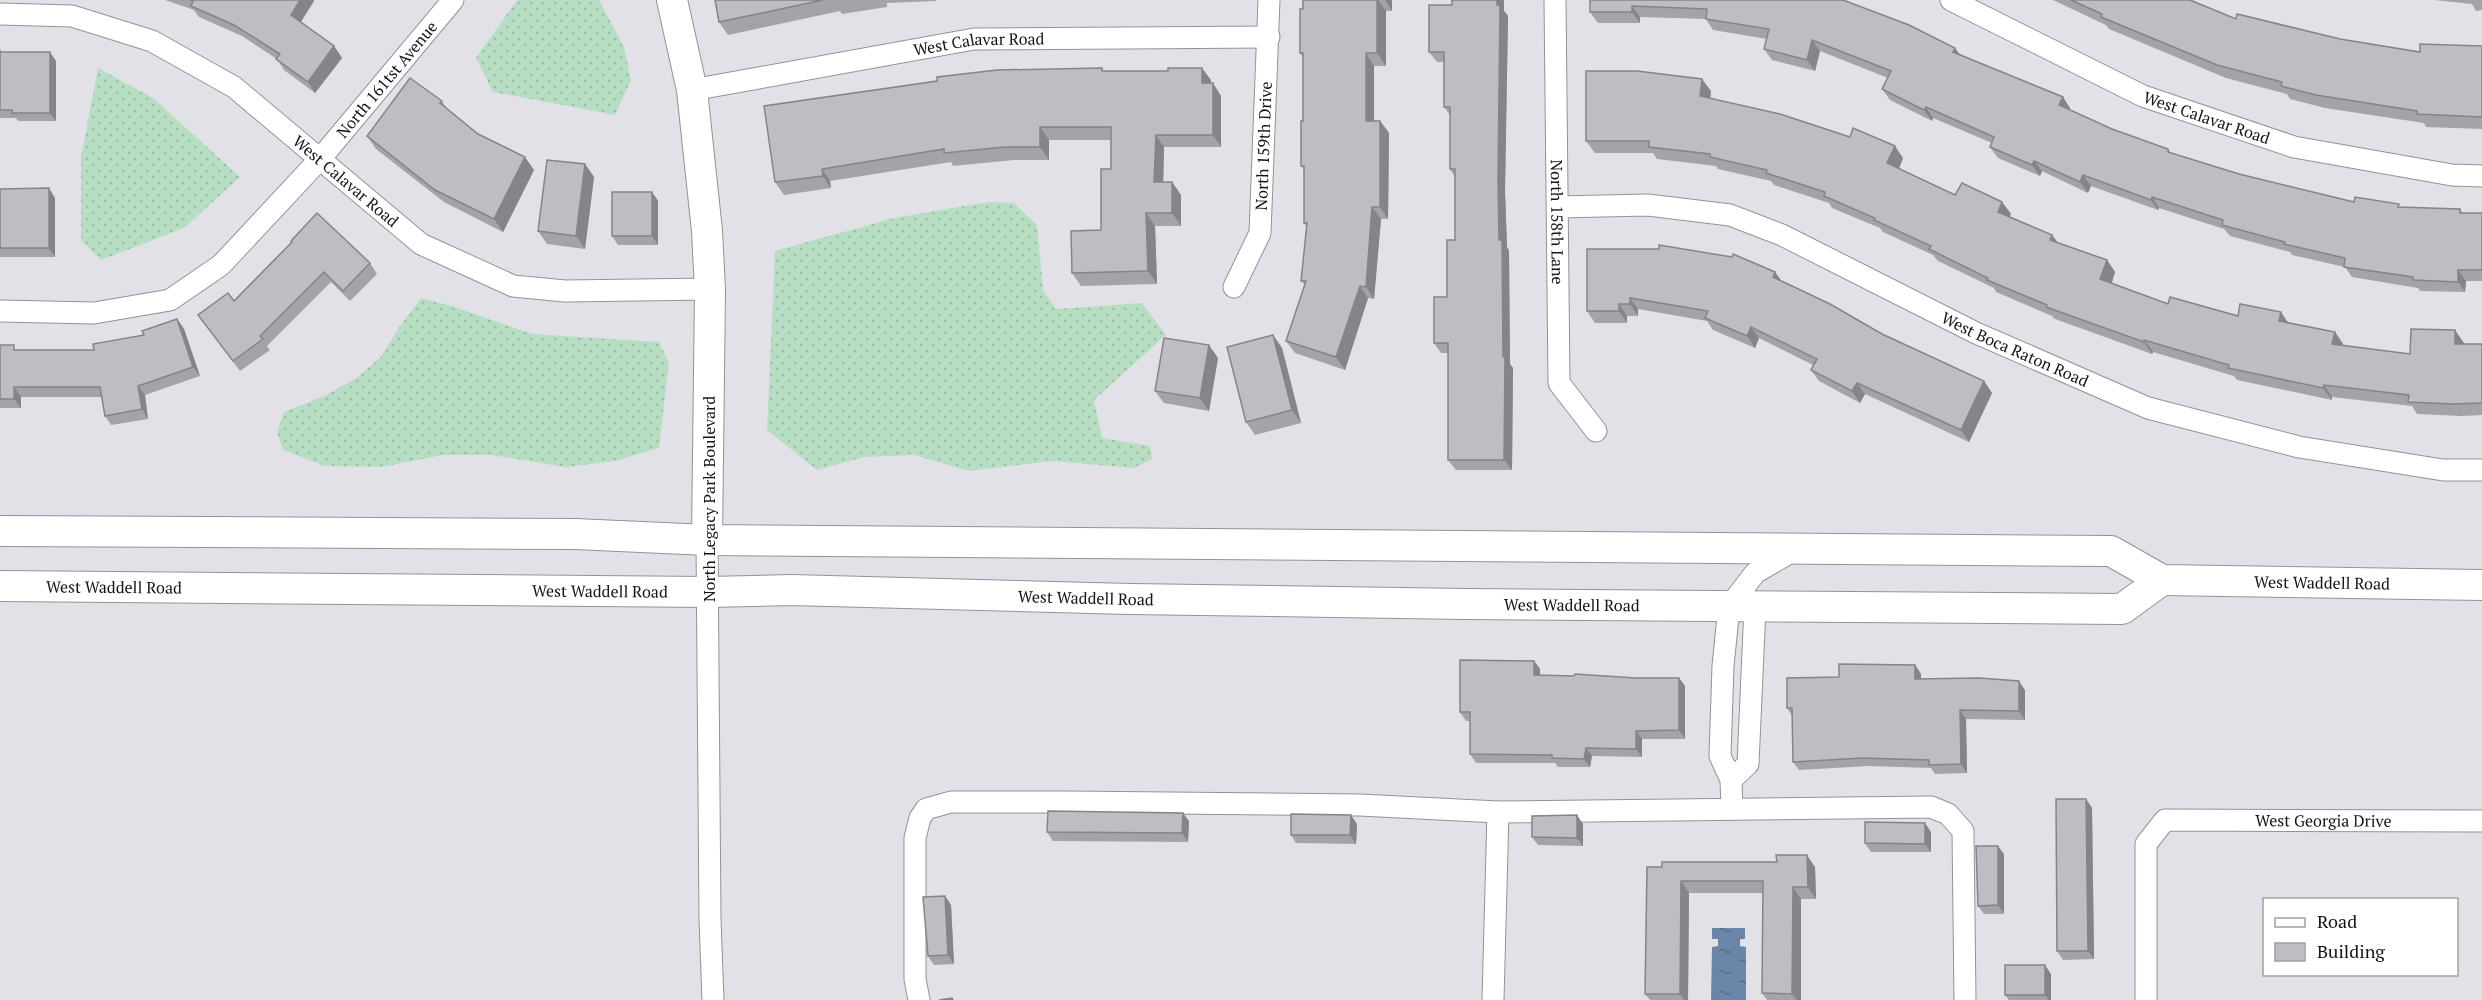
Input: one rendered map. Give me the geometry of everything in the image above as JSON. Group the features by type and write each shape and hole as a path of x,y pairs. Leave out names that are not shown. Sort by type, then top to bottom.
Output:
{"main road":[{"name":"North Legacy Park Boulevard","path":"672,0 692,90 706,220 710,289 707,540"},
{"name":"West Waddell Road","path":"0,531 575,534 707,540 2111,551 2162,580 2482,585"},
{"name":"West Waddell Road","path":"0,586 708,592 791,590 1130,600 2122,609 2162,580"}],"street":[{"name":"North 161tst Avenue","path":"0,311 94,313 170,300 221,265 320,159 453,0"},
{"name":"North 159th Drive","path":"1234,288 1260,233 1269,0"},
{"name":"North 158th Lane","path":"1555,0 1560,383 1596,431"},
{"name":"West Calavar Road","path":"1951,0 2143,96 2294,147 2452,175 2482,176"},
{"name":"West Calavar Road","path":"0,14 72,16 152,41 234,87 421,244 513,286 565,291 710,289"},
{"name":"West Calavar Road","path":"692,90 974,39 1269,37"},
{"name":"West Boca Raton Road","path":"1558,207 1648,205 1730,215 1782,236 1976,333 2148,408 2300,447 2443,470 2482,470"},
{"name":"North Legacy Park Boulevard","path":"707,540 710,919 713,1000"},
{"path":"1732,809 1731,780 1720,756 1723,666 1755,573 1796,549"},
{"path":"1731,780 1748,764 1742,607"},
{"path":"919,1000 915,978 915,837 920,818 926,809 951,802 1079,802 1360,805 1498,812 1931,807 1948,814 1963,831 1965,1000"},
{"path":"1493,1000 1498,812"},
{"name":"West Georgia Drive","path":"2146,1000 2146,844 2165,820 2482,821"}],"green space":[{"path":"517,0 599,0 624,47 631,80 615,115 493,92 476,58"},
{"path":"98,68 153,98 240,177 184,228 101,260 81,240 81,157"},
{"path":"988,202 1014,203 1037,225 1043,290 1056,309 1142,303 1166,335 1094,400 1102,438 1150,446 1152,459 1134,468 1052,461 969,471 914,455 864,457 817,470 767,430 775,251 894,218"},
{"path":"421,298 452,306 532,334 659,342 669,363 659,448 615,461 566,467 491,455 443,455 382,467 325,466 283,450 277,432 284,412 324,396 355,379 380,358"}],"water":[{"path":"1712,928 1745,928 1745,939 1740,939 1740,946 1746,947 1746,1000 1711,1000 1712,947 1718,946 1718,939 1712,939"}],"building":[{"path":"190,0 300,0 291,15 334,46 308,82 276,59 280,54 234,25 191,6 193,1"},
{"path":"715,0 823,0 719,22"},
{"path":"1303,0 1377,0 1377,53 1366,53 1366,121 1380,121 1380,207 1372,207 1366,287 1360,286 1336,357 1286,341 1306,281 1301,281 1307,223 1304,223 1304,166 1301,166 1303,53 1300,53 1300,9 1303,9"},
{"path":"1452,0 1497,0 1497,5 1500,5 1498,181 1499,240 1502,240 1503,357 1505,357 1504,460 1448,460 1448,343 1434,343 1434,297 1447,297 1447,240 1455,240 1455,169 1450,169 1450,107 1444,107 1444,52 1429,52 1429,5 1452,5"},
{"path":"1590,0 1843,0 1909,25 1955,48 1953,52 2063,97 2059,105 2112,129 2168,149 2168,152 2239,174 2354,202 2355,197 2399,204 2398,207 2460,209 2460,213 2482,213 2482,270 2458,270 2458,282 2413,280 2413,277 2344,267 2345,258 2284,244 2285,242 2222,225 2223,220 2152,197 2151,200 2083,175 2080,182 2034,161 2032,165 1990,147 1994,137 1926,107 1924,110 1882,89 1891,71 1812,40 1807,60 1764,49 1769,29 1706,19 1707,9 1632,6 1632,12 1590,12"},
{"path":"2071,0 2190,0 2236,19 2237,14 2340,39 2420,52 2420,44 2482,46 2482,117 2417,114 2417,111 2316,95 2281,86 2282,82 2217,65 2101,17 2102,14"},
{"path":"0,52 50,52 50,113 12,113 12,110 0,110"},
{"path":"1102,68 1102,71 1168,71 1168,68 1202,68 1202,83 1213,83 1213,135 1156,135 1154,182 1172,182 1172,213 1146,213 1148,271 1072,273 1071,231 1101,230 1101,169 1111,169 1111,127 1040,127 1040,147 1005,147 944,153 944,149 822,169 823,176 775,182 764,106 937,81 937,77 997,70"},
{"path":"1586,71 1637,71 1702,79 1700,96 1780,114 1850,137 1853,128 1895,146 1887,163 1955,195 1962,183 2002,202 1998,212 2052,235 2050,240 2107,260 2100,279 2168,304 2170,297 2238,316 2240,304 2281,312 2279,321 2335,332 2332,344 2410,354 2411,329 2455,330 2455,344 2482,344 2482,403 2408,402 2409,395 2324,385 2323,388 2228,368 2229,365 2144,340 2144,342 2046,307 2047,305 1987,280 1988,278 1929,249 1931,246 1874,220 1875,218 1824,196 1825,192 1766,173 1767,170 1710,157 1710,154 1649,147 1649,141 1586,141"},
{"path":"410,78 442,101 440,103 478,134 525,157 494,219 435,190 367,136"},
{"path":"547,160 585,164 576,236 538,231"},
{"path":"49,188 49,248 0,248 0,189"},
{"path":"612,192 652,192 652,236 612,236"},
{"path":"317,213 370,263 343,291 324,272 260,336 263,339 233,361 198,315 228,293 234,301"},
{"path":"1659,245 1732,257 1733,254 1775,272 1773,277 1830,304 1882,334 1984,381 1961,430 1857,383 1852,391 1811,370 1817,359 1751,327 1747,336 1705,318 1708,311 1630,298 1630,304 1619,304 1619,311 1587,311 1587,249 1659,249"},
{"path":"177,319 193,367 138,386 142,409 105,416 100,387 14,387 14,399 0,399 0,345 14,345 14,350 94,350 93,344 144,335 142,331"},
{"path":"1273,335 1292,410 1246,422 1227,347"},
{"path":"1164,338 1209,345 1200,398 1155,391"},
{"path":"1460,660 1534,661 1534,675 1574,676 1575,674 1679,678 1679,730 1636,731 1636,749 1586,748 1584,759 1552,758 1552,755 1470,754 1470,712 1460,712"},
{"path":"1839,664 1915,665 1915,679 1979,678 2019,681 2019,711 1960,710 1961,764 1929,765 1929,760 1863,758 1793,762 1792,708 1787,708 1787,678 1839,677"},
{"path":"2056,799 2086,799 2088,951 2057,951"},
{"path":"1048,811 1183,813 1182,833 1047,832"},
{"path":"1291,814 1351,815 1350,835 1291,835"},
{"path":"1577,815 1577,838 1532,837 1532,816"},
{"path":"1865,822 1925,823 1925,844 1865,843"},
{"path":"1976,846 1998,846 1998,905 1978,906"},
{"path":"1776,855 1807,855 1808,887 1793,887 1792,994 1762,993 1763,881 1681,881 1680,994 1645,994 1647,867 1662,867 1662,862 1777,862"},
{"path":"945,896 948,955 928,956 923,897"},
{"path":"2005,965 2045,965 2045,995 2005,995"}]}
